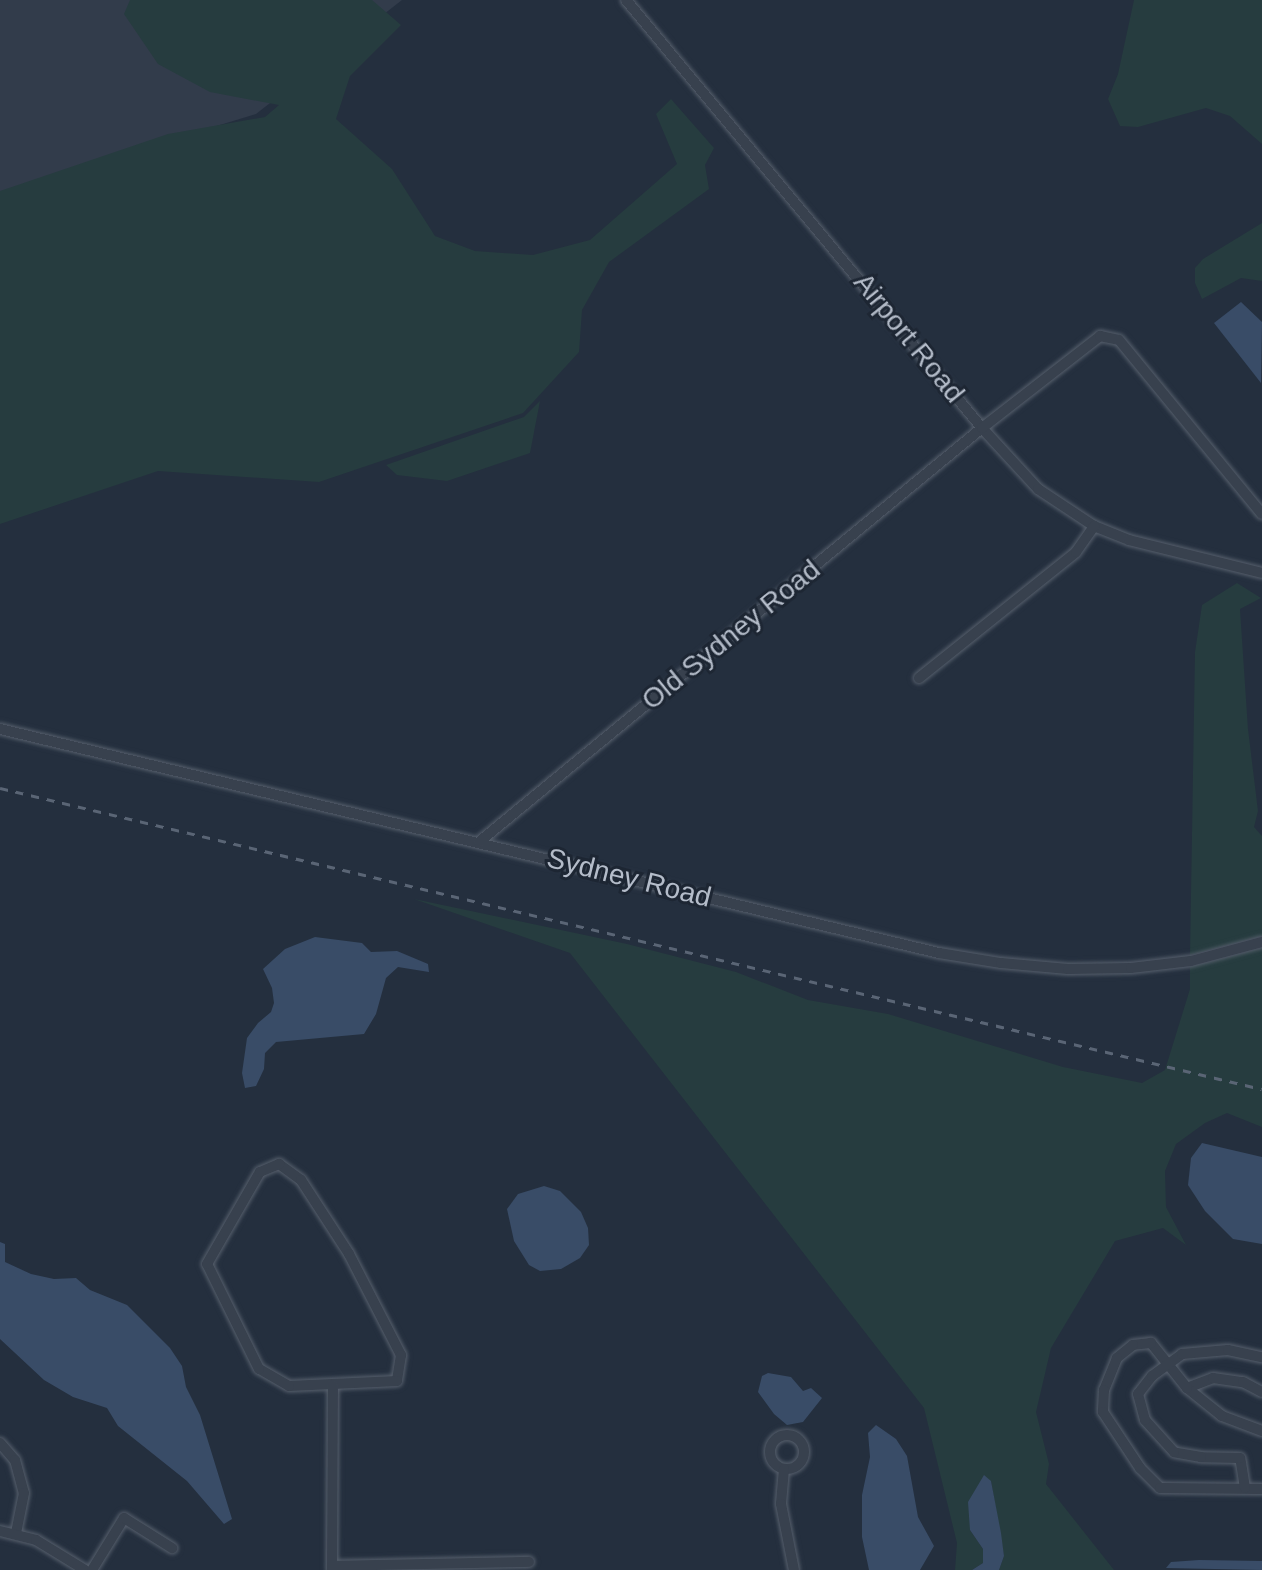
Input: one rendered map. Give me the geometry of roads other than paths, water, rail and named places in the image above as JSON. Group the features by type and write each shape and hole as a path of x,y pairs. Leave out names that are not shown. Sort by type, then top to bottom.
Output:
{"street":[{"name":"Airport Road","path":"626,0 982,428 1038,489 1094,526 1129,540 1262,573"},
{"name":"Old Sydney Road","path":"479,842 982,428 1100,336 1119,340 1262,514"},
{"path":"919,678 1076,552 1094,526"},
{"name":"Sydney Road","path":"0,729 926,950 1001,963 1068,969 1131,968 1191,961 1262,942"},
{"path":"279,1164 301,1180 349,1254 401,1355 397,1381 333,1385 289,1386 259,1369 207,1264 260,1172 279,1164"},
{"path":"1262,1431 1222,1416 1187,1388 1151,1343 1144,1341 1117,1358 1104,1390 1103,1412 1122,1444 1160,1488 1262,1489"},
{"path":"1245,1488 1240,1458 1201,1457 1174,1452 1145,1420 1138,1394 1165,1364 1182,1354 1228,1350 1262,1357"},
{"path":"1187,1388 1213,1378 1243,1382 1262,1392"},
{"path":"333,1385 332,1568 529,1562"},
{"path":"0,1443 15,1460 24,1493 16,1533"},
{"path":"784,1469 781,1504 794,1570"},
{"path":"92,1570 124,1518 172,1548"},
{"path":"0,1531 16,1533 85,1570"}],"water":[{"path":"1241,302 1262,322 1261,383 1214,323"},
{"path":"315,937 362,943 371,952 397,951 428,964 429,972 398,967 386,978 376,1014 364,1034 276,1042 265,1053 264,1069 256,1086 245,1088 242,1073 247,1038 271,1012 274,1003 272,988 263,969 285,949"},
{"path":"1202,1143 1262,1157 1262,1244 1233,1239 1205,1211 1188,1185 1191,1158"},
{"path":"544,1186 560,1191 581,1212 588,1228 589,1245 580,1258 561,1269 540,1271 529,1265 514,1241 507,1209 518,1194"},
{"path":"0,1242 5,1244 5,1262 31,1274 54,1279 76,1278 90,1290 127,1305 170,1348 182,1366 186,1387 200,1415 232,1519 224,1524 187,1481 118,1426 107,1408 73,1397 44,1380 0,1339"},
{"path":"768,1373 791,1377 803,1391 811,1388 822,1398 803,1422 787,1425 774,1414 758,1392 762,1376"},
{"path":"876,1425 896,1439 907,1456 918,1517 934,1546 920,1570 869,1570 862,1537 862,1495 870,1457 868,1433"},
{"path":"984,1475 991,1481 1001,1533 1004,1556 999,1570 972,1570 983,1563 983,1549 970,1530 968,1502"},
{"path":"1262,1561 1262,1570 1166,1568 1171,1562"}],"railway":[{"path":"0,788 1262,1089"}]}
